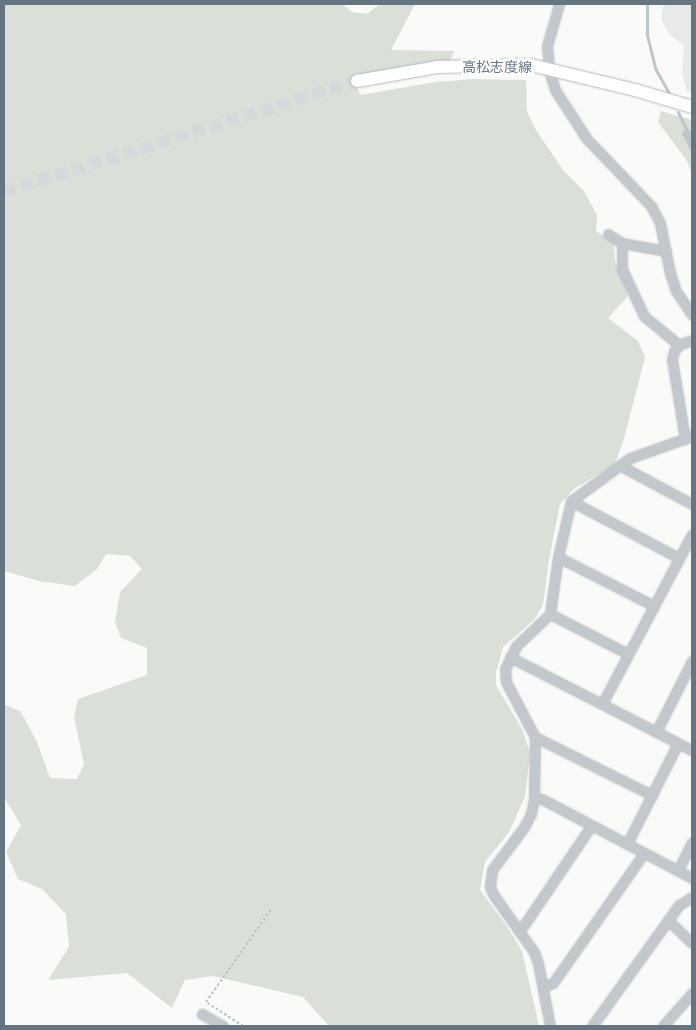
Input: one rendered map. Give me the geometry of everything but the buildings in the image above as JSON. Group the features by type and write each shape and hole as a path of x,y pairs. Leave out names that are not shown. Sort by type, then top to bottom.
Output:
{"main road":[{"name":"高松志度線","path":"357,81 445,67 531,65 635,90 692,107"}],"street":[{"path":"559,4 547,46 549,70 555,90 587,139 651,206 660,224 676,291 692,315"},
{"path":"608,234 622,243 666,251"},
{"path":"622,243 622,269 644,316 679,345"},
{"path":"550,1026 534,952 492,894 489,880 492,870 524,827 531,814 534,798 535,737 506,682 506,669 516,646 550,614 558,557 571,501 630,458 689,437 672,360 674,351 679,345 692,340"},
{"path":"621,466 692,504"},
{"path":"571,501 680,558"},
{"path":"602,704 692,534"},
{"path":"558,557 654,606"},
{"path":"550,614 628,654"},
{"path":"510,657 692,750"},
{"path":"656,732 692,662"},
{"path":"535,737 652,795"},
{"path":"627,844 678,743"},
{"path":"534,798 542,799 692,878"},
{"path":"518,930 524,925 591,826"},
{"path":"678,870 692,842"},
{"path":"543,987 553,983 644,853"},
{"path":"595,1025 679,905 692,896"},
{"path":"668,920 692,943"},
{"path":"663,1026 690,999"},
{"path":"202,1014 222,1026"}],"path":[{"path":"243,1026 206,1002 272,908"}],"shaded area":[{"path":"4,4 342,4 352,12 367,14 380,4 415,4 391,50 454,51 450,62 354,78 360,95 436,82 473,79 526,80 527,111 536,130 563,170 584,191 597,215 596,231 614,243 615,261 628,296 608,318 638,341 645,357 624,439 615,464 574,489 560,504 549,560 543,605 534,620 503,647 496,672 496,685 523,731 530,754 525,797 509,832 485,862 480,890 506,925 522,951 539,1026 329,1026 303,997 213,976 185,980 172,1008 127,973 48,980 69,947 66,914 42,889 18,879 6,852 21,825 4,797 4,704 21,712 37,742 50,778 77,779 84,764 74,717 78,699 147,675 147,648 121,638 115,622 120,592 142,569 130,556 106,554 97,569 75,586 39,581 4,571"},
{"path":"665,4 692,4 692,93 687,92 682,74 684,45 670,35 662,22 662,10"},
{"path":"661,111 692,120 692,130 686,129 688,145 692,153 692,174 687,161 658,122"},
{"path":"686,129 692,130 692,153 682,134"}],"waterway":[{"path":"647,4 647,35 655,68 669,93"},
{"path":"678,112 686,129"}],"tunnel":[{"path":"4,192 357,81"}]}
